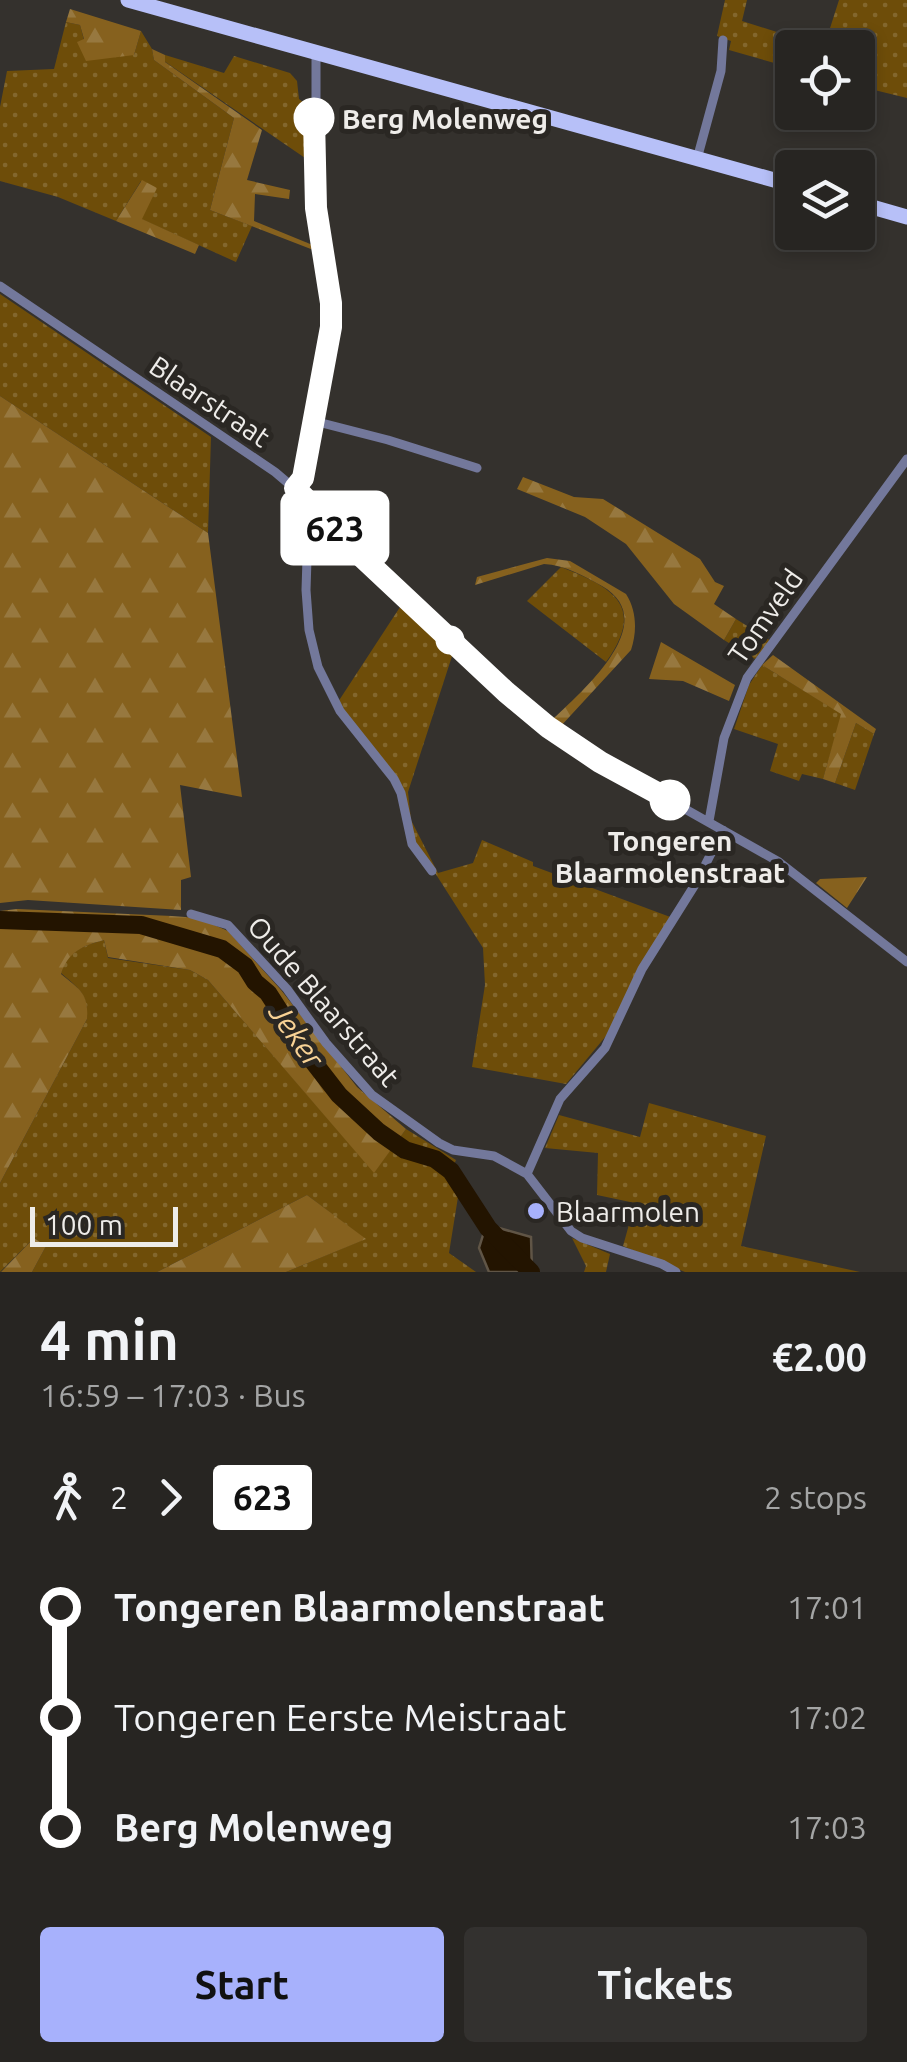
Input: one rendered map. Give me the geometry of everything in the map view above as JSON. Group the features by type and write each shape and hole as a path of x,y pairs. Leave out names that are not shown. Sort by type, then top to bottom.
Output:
{"main road":[{"path":"128,0 775,180"},
{"path":"875,208 907,217"}],"street":[{"path":"697,159 721,70 723,40"},
{"path":"295,488 303,478 331,327 331,303 316,208 316,52"},
{"name":"Blaarstraat","path":"0,286 295,488 361,556 548,727 600,762 710,821 797,874 907,962"},
{"path":"314,422 477,468"},
{"name":"Tomveld","path":"710,821 724,738 747,678 907,459"},
{"path":"316,507 308,528 306,590 309,630 318,667 340,711 402,793 412,844 432,870"},
{"path":"676,1272 571,1231 528,1174 560,1099 605,1048 642,969 696,883 723,830"},
{"name":"Oude Blaarstraat","path":"191,914 228,926 255,952 372,1095 452,1150 494,1156 528,1174"}],"shaded area":[{"path":"725,0 747,0 742,21 775,31 775,63 729,50 731,41 717,36"},
{"path":"839,0 907,0 907,98 875,90 875,30 829,30"},
{"path":"66,22 80,25 84,40 78,42 134,55 141,31 154,60 234,118 210,210 252,226 236,262 141,219 141,181 116,221 58,197 0,181 0,107 7,71 54,69"},
{"path":"165,55 224,73 234,56 290,73 297,81 299,99 308,106 308,160 164,61"},
{"path":"0,294 211,437 208,533 0,396"},
{"path":"561,567 596,583 618,601 623,626 606,662 527,601"},
{"path":"402,604 454,650 408,792 411,820 438,873 473,863 482,840 533,862 533,866 673,918 611,1030 566,1084 472,1067 485,985 483,948 414,840 404,791 338,702"},
{"path":"736,619 771,641 755,659 724,640"},
{"path":"762,665 842,714 823,779 802,774 799,781 770,771 778,744 734,729 749,685"},
{"path":"856,723 874,734 855,790 835,783"},
{"path":"104,940 108,958 190,970 208,980 374,1172 406,1129 456,1160 449,1176 458,1197 449,1253 476,1272 286,1272 365,1239 307,1195 157,1272 32,1272 46,1246 34,1238 0,1272 0,1183 87,1019 84,997 61,973 77,950"},
{"path":"649,1103 766,1136 741,1246 860,1272 685,1272 623,1246 635,1203 597,1195 598,1153 545,1148 559,1115 640,1137"},
{"path":"457,1172 491,1221 482,1230 450,1176"},
{"path":"492,1226 531,1237 532,1272 489,1272 479,1248 484,1232"},
{"path":"572,1238 610,1254 606,1272 584,1272 586,1266"}],"green space":[{"path":"70,9 141,31 134,55 86,61 77,42 84,39 80,25 66,22"},
{"path":"152,49 262,130 247,180 290,190 289,199 255,194 254,221 315,246 316,251 210,210 234,118 154,60"},
{"path":"142,180 157,188 142,219 199,245 195,254 116,221"},
{"path":"0,396 208,533 242,797 180,785 191,877 181,880 181,910 28,900 0,903"},
{"path":"523,477 574,497 603,499 700,559 715,582 724,586 714,604 736,619 724,640 674,604 626,544 585,517 517,489"},
{"path":"547,558 570,561 626,594 635,622 631,650 560,727 551,721 597,675 621,637 624,618 619,601 588,578 544,564 475,585 477,577"},
{"path":"661,642 735,685 729,701 683,681 649,679"},
{"path":"773,655 876,729 874,734 856,723 835,783 823,779 841,714 762,665"},
{"path":"867,877 847,908 816,883 820,879"},
{"path":"0,911 198,918 228,931 281,990 357,1087 406,1129 374,1173 208,980 190,970 108,957 104,940 77,951 64,966 61,974 84,997 87,1019 0,1183"},
{"path":"307,1195 366,1239 286,1272 157,1272"},
{"path":"34,1238 46,1246 32,1272 1,1272"}],"waterway":[{"name":"Jeker","path":"0,920 141,925 222,949 245,966 268,993 339,1095 405,1150 435,1159 451,1171 488,1228 531,1272"}],"bus line":[{"name":"623","path":"314,118 316,208 331,303 331,327 303,478 295,488 361,556 548,727 600,762 670,800"}],"place":[{"name":"Berg Molenweg","path":"314,118"},
{"name":"Tongeren Blaarmolenstraat","path":"670,800"},
{"name":"Blaarmolen","path":"536,1211"}]}
